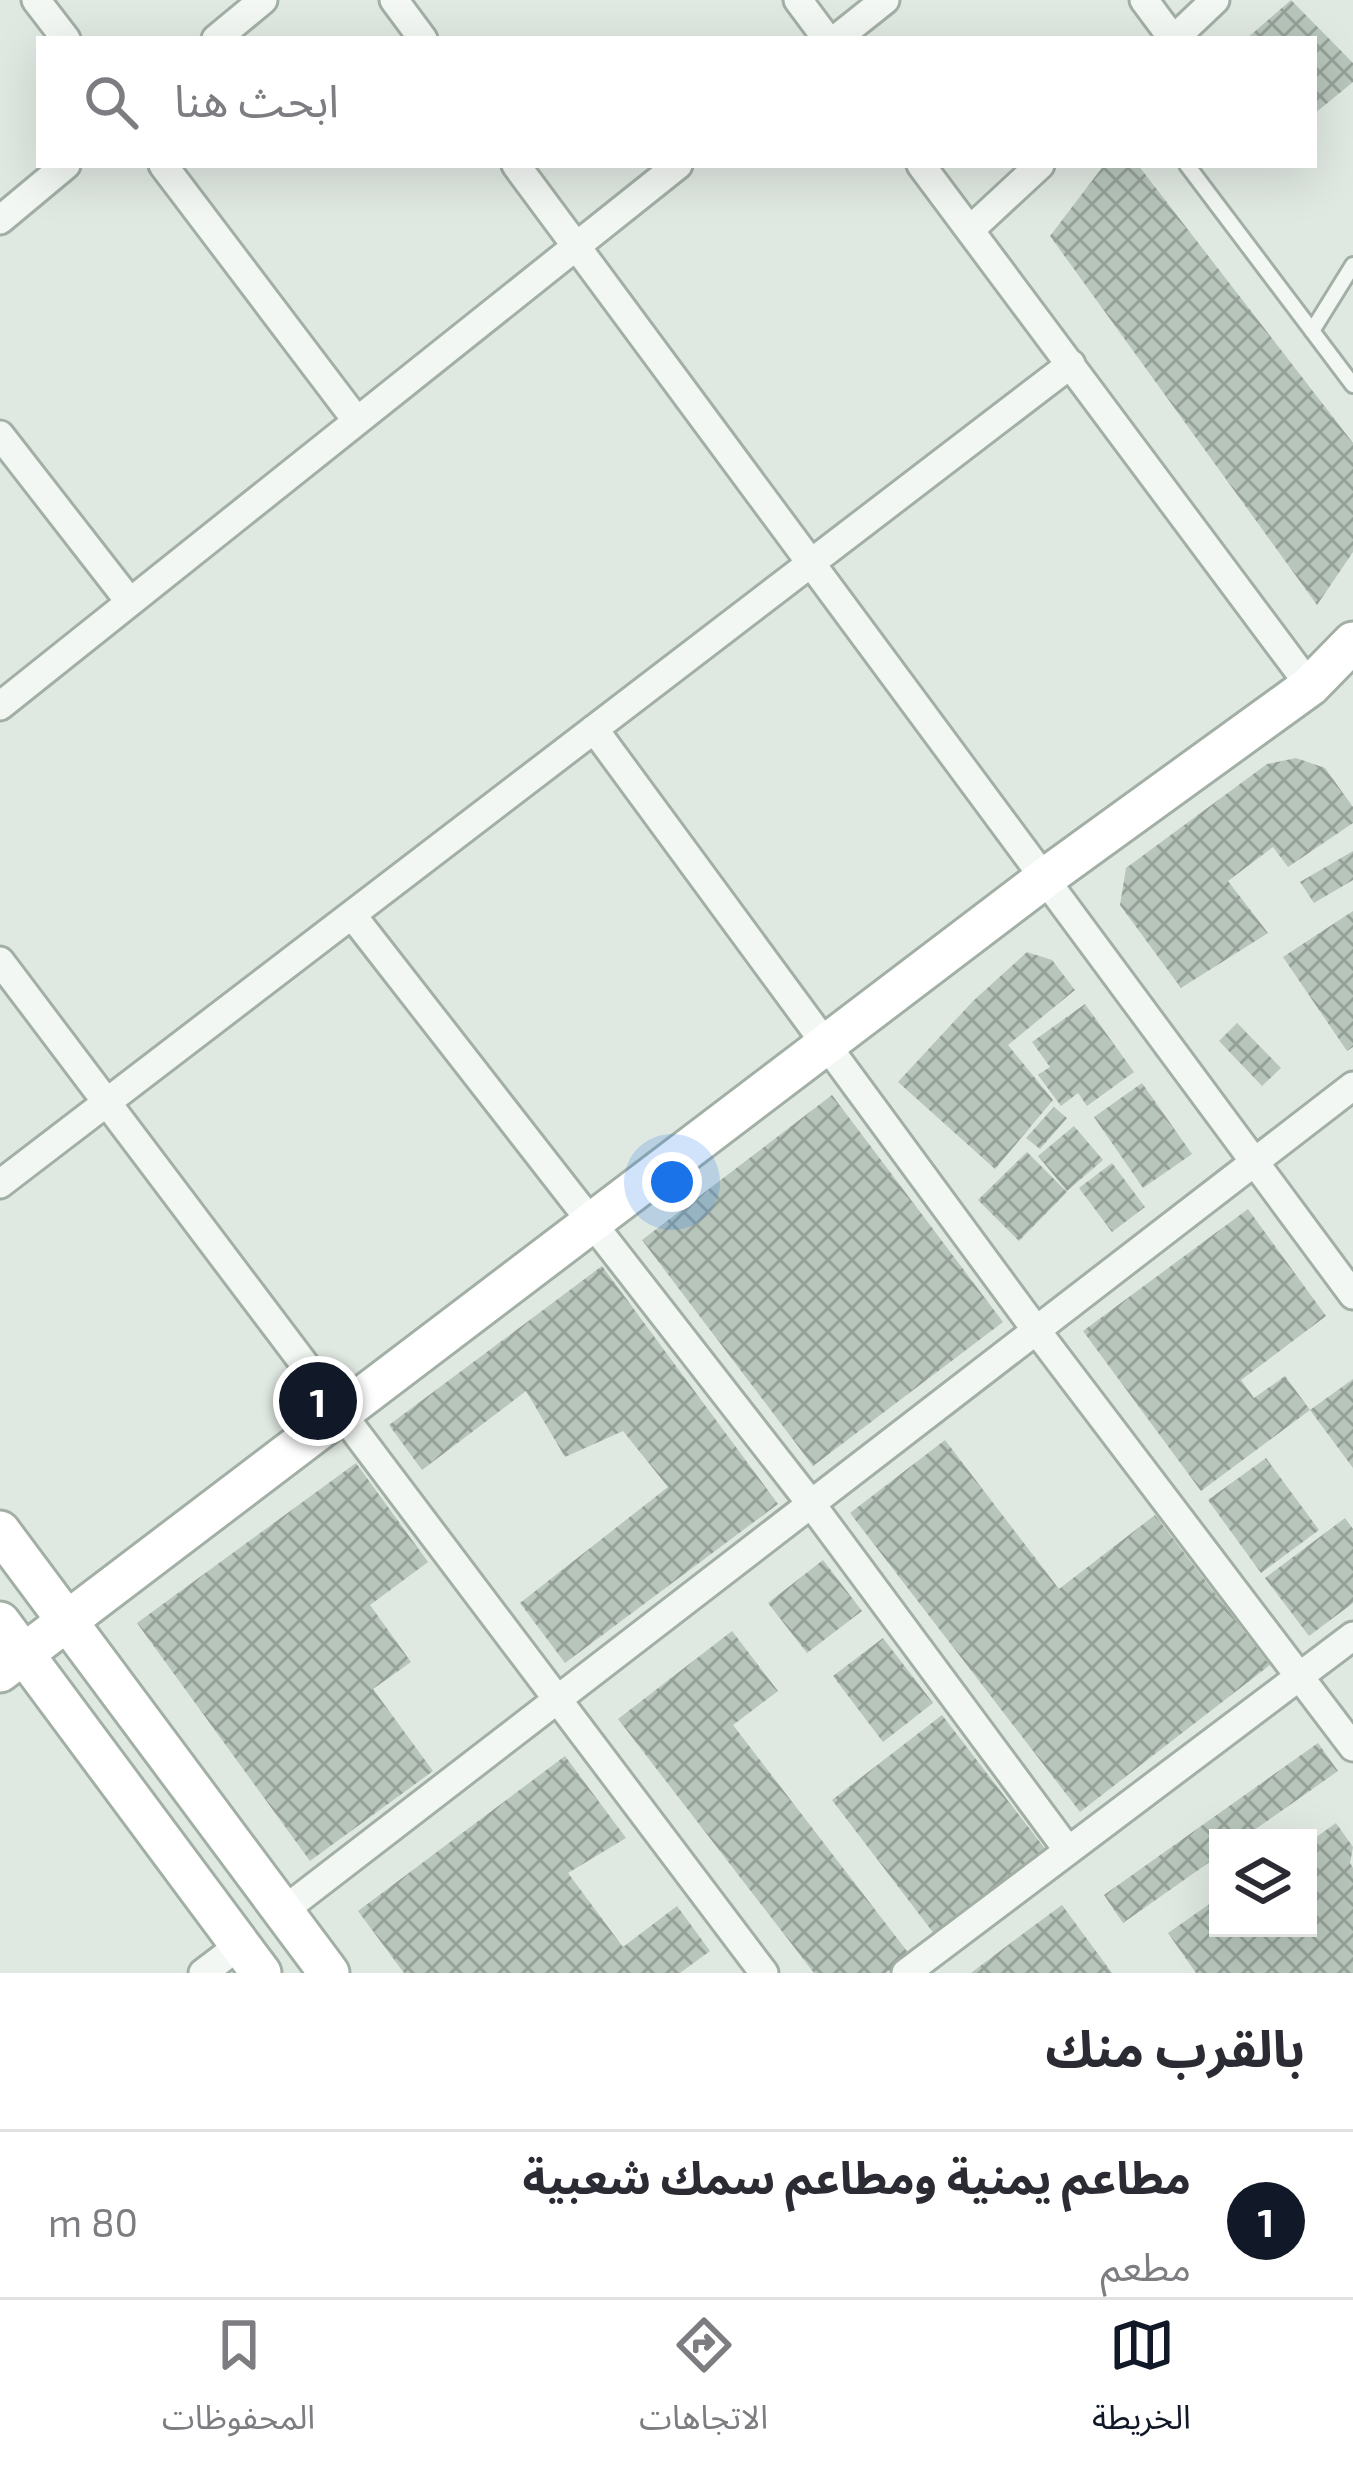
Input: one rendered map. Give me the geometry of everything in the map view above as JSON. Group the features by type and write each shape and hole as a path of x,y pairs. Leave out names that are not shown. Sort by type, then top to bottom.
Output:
{"street":[{"path":"36,0 64,36"},
{"path":"221,36 263,0"},
{"path":"394,0 421,36"},
{"path":"799,0 825,36"},
{"path":"840,36 885,0"},
{"path":"1144,0 1171,36"},
{"path":"1176,36 1215,0"},
{"path":"0,220 62,168"},
{"path":"165,168 357,421"},
{"path":"518,168 1353,1294"},
{"path":"0,706 674,168"},
{"path":"923,168 1310,686"},
{"path":"970,230 1037,168"},
{"path":"0,1184 1071,364"},
{"path":"0,435 130,602"},
{"path":"12,1663 1046,878 1349,656"},
{"path":"595,729 1036,1330 1353,1748"},
{"path":"352,915 812,1504 1067,1849"},
{"path":"0,961 764,1973"},
{"path":"284,1911 1353,1086"},
{"path":"0,1531 329,1973"},
{"path":"0,1622 12,1663 250,1959 203,1973"},
{"path":"906,1973 1353,1636"}],"lane":[{"path":"1188,168 1353,385"},
{"path":"1312,331 1353,265"}],"building":[{"path":"1291,0 1353,63 1353,82 1317,112 1317,36 1249,36"},
{"path":"1102,168 1140,168 1353,443 1353,552 1317,605 1050,236"},
{"path":"1296,758 1325,768 1353,807 1353,823 1288,867 1273,847 1228,881 1268,933 1181,988 1120,905 1126,868 1267,764"},
{"path":"1353,851 1353,880 1314,903 1300,882"},
{"path":"1353,911 1353,1047 1347,1051 1283,957"},
{"path":"1027,952 1052,960 1075,990 1008,1045 1053,1100 995,1169 898,1082 973,1001"},
{"path":"1085,1004 1134,1072 1087,1106 1078,1093 1061,1106 1038,1075 1050,1067 1032,1042"},
{"path":"1237,1023 1281,1068 1262,1086 1219,1041"},
{"path":"1142,1083 1192,1154 1143,1188 1094,1117"},
{"path":"832,1095 1003,1322 813,1466 642,1240"},
{"path":"1054,1107 1067,1118 1040,1149 1026,1138"},
{"path":"1074,1126 1103,1160 1067,1191 1038,1156"},
{"path":"1027,1152 1067,1192 1019,1241 978,1200"},
{"path":"1112,1163 1145,1207 1112,1232 1079,1188"},
{"path":"1248,1209 1326,1316 1241,1380 1254,1398 1285,1376 1310,1410 1201,1491 1083,1331"},
{"path":"602,1266 778,1504 565,1663 520,1603 668,1487 623,1431 565,1457 526,1391 422,1470 389,1425"},
{"path":"1353,1379 1353,1468 1310,1410"},
{"path":"945,1440 1059,1589 1155,1515 1270,1665 1080,1812 850,1513"},
{"path":"1266,1458 1319,1530 1261,1573 1208,1500"},
{"path":"356,1463 428,1562 370,1605 411,1662 373,1689 433,1771 310,1861 137,1623"},
{"path":"1345,1518 1353,1529 1353,1603 1309,1636 1265,1578"},
{"path":"823,1560 862,1611 807,1653 768,1603"},
{"path":"732,1631 778,1691 733,1725 910,1955 886,1973 814,1973 618,1719"},
{"path":"883,1638 933,1703 883,1742 833,1676"},
{"path":"942,1715 1046,1850 935,1935 832,1800"},
{"path":"1318,1743 1338,1771 1256,1829 1209,1829 1209,1862 1123,1923 1104,1895"},
{"path":"565,1756 626,1838 568,1873 623,1947 677,1906 710,1951 680,1973 404,1973 358,1911"},
{"path":"1336,1823 1353,1847 1353,1973 1196,1973 1168,1933 1209,1904 1209,1937 1317,1937 1317,1837"},
{"path":"1062,1905 1112,1973 971,1973 1028,1930"}],"place":[{"name":"مطاعم يمنية ومطاعم سمك شعبية","path":"318,1401"}]}
